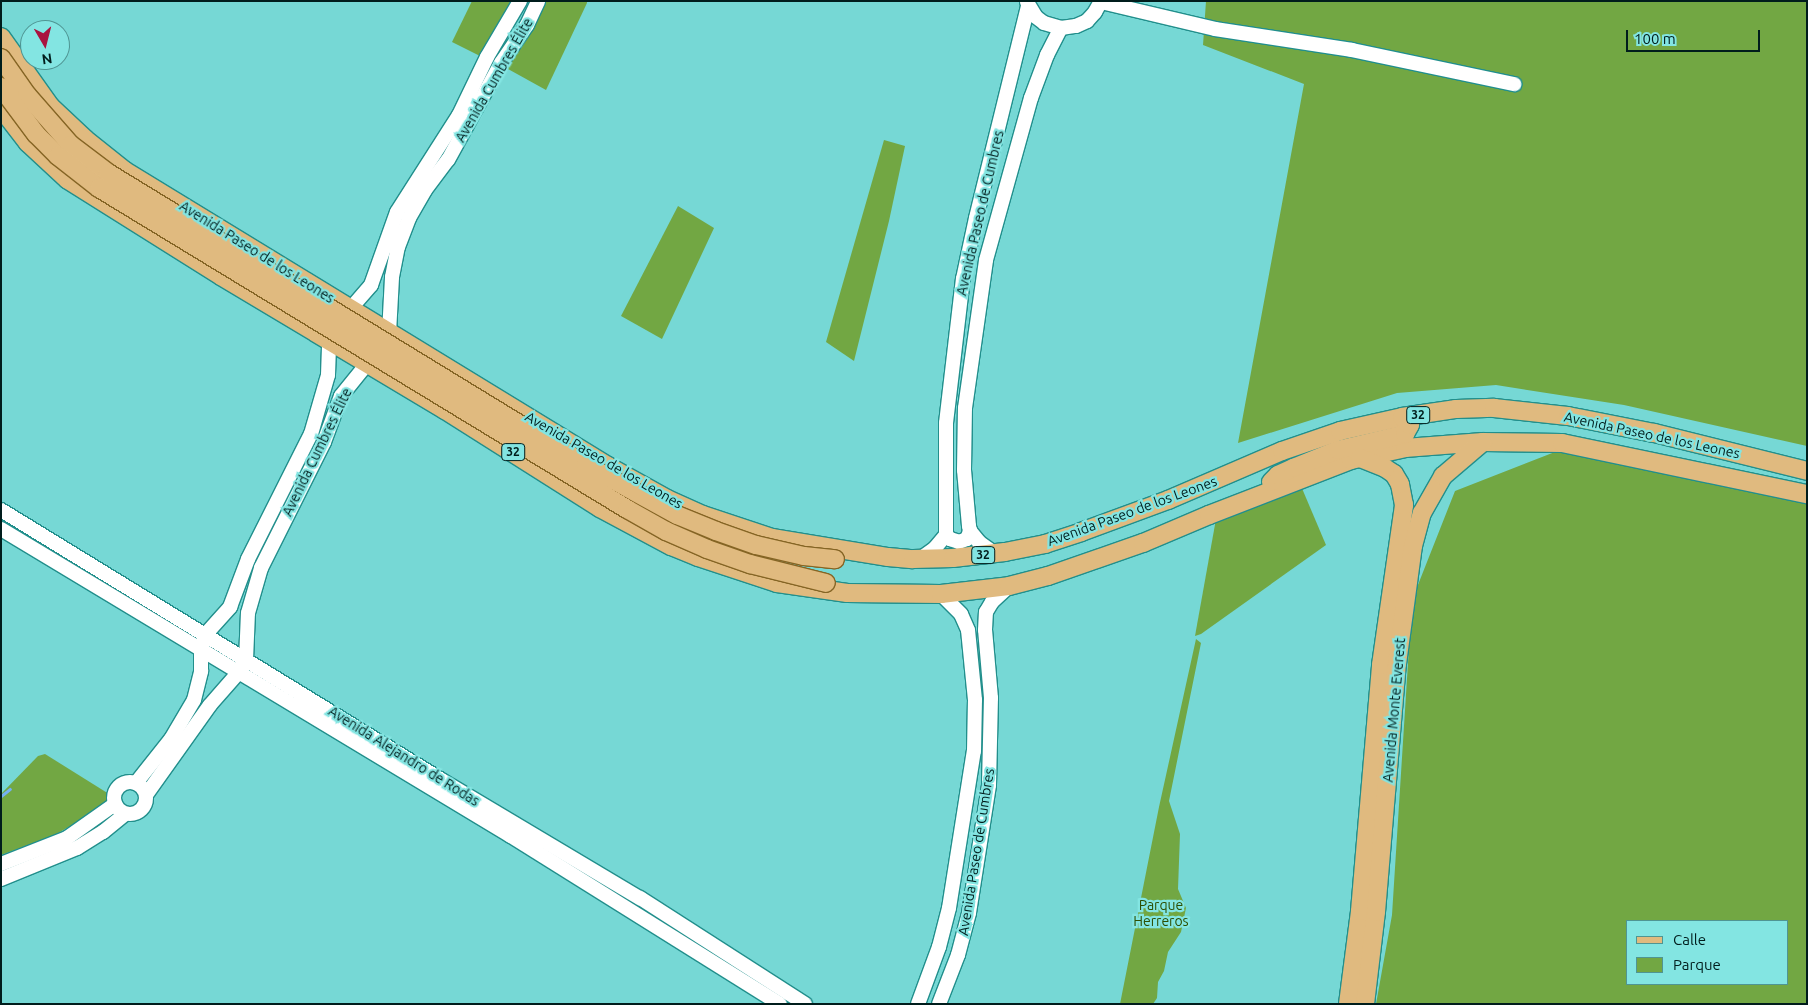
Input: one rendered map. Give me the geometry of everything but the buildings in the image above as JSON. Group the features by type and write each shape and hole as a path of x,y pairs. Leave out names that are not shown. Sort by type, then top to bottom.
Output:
{"main road":[{"name":"Avenida Paseo de los Leones","path":"1,37 50,106 112,162 608,466 666,499 703,516 772,538 888,557 920,559 994,553 1045,544 1168,500 1282,451 1340,431 1402,417 1456,410 1494,408 1568,416 1654,433 1807,471"},
{"path":"1,58 27,95 71,144 108,173 586,465 660,506 716,531 756,544 804,556 835,559 888,557"},
{"path":"1,87 36,134 58,156 99,188 627,509 666,531 707,549 750,564 826,583 843,592"},
{"name":"Avenida Paseo de los Leones","path":"1,108 8,129 68,180 397,383 445,410 600,508 671,546 725,568 777,583 843,592 941,594 1010,586 1048,576 1143,543 1267,492 1360,458 1405,448 1483,442 1562,443 1807,494"},
{"path":"292,318 304,316 309,311 318,299 318,290"},
{"path":"397,383 396,372 405,357 410,353 423,353"},
{"path":"1267,492 1272,481 1293,468 1338,450 1405,434 1410,425 1402,417"},
{"name":"Avenida Monte Everest","path":"1395,613 1422,513 1443,476 1483,442"},
{"name":"Avenida Monte Everest","path":"1348,1004 1389,747 1395,613 1403,518 1400,484 1394,474 1385,468 1360,458"},
{"name":"Avenida Monte Everest","path":"1365,1004 1373,856"}],"street":[{"name":"Avenida Cumbres Élite","path":"136,783 171,740 194,700 201,671 201,650 205,635 230,607 248,560 311,434 328,375 330,342 349,309 371,286 398,212 459,115 487,56 520,1"},
{"name":"Avenida Cumbres Élite","path":"243,666 248,613 261,568 324,442 341,396 368,364 389,333 392,277 398,247 409,218 425,190 453,152 501,63 526,25 538,1"},
{"path":"1027,4 1044,23 1061,28 1076,26 1087,21 1096,12 1101,1 1186,22 1352,50 1514,84"},
{"name":"Avenida Paseo de Cumbres","path":"946,535 948,405 963,279 1027,4"},
{"name":"Avenida Paseo de Cumbres","path":"970,531 964,470 965,408 983,280 1030,98 1047,54 1061,28"},
{"path":"976,218 996,224"},
{"name":"Avenida Alejandro de Rodas","path":"1,510 205,635 243,666 780,1004"},
{"name":"Avenida Alejandro de Rodas","path":"1,529 201,650 243,666 640,898 805,1004"},
{"path":"920,559 935,548 946,535 950,539 959,542 967,539 970,531 994,553"},
{"name":"Avenida Paseo de Cumbres","path":"939,1004 958,955 969,913 989,785 991,698 985,630 986,612 992,602 1010,586"},
{"name":"Avenida Paseo de Cumbres","path":"918,1004 939,947 949,908 974,751 975,700 968,630 961,614 941,594"},
{"path":"146,795 210,705 243,666"},
{"path":"1,864 67,838 120,809 134,814 142,810 147,800 144,790 136,783 120,785 114,794 120,809"},
{"path":"1,879 77,848 103,832 120,809"}],"green space":[{"path":"472,1 517,1 484,58 452,42"},
{"path":"545,1 587,1 546,90 506,68"},
{"path":"1206,1 1807,1 1807,446 1624,405 1496,385 1397,393 1238,443 1304,84 1203,45"},
{"path":"884,140 905,146 889,221 854,361 826,342"},
{"path":"678,206 714,228 662,339 621,316"},
{"path":"1560,450 1807,499 1807,1004 1376,1004 1392,915 1412,600 1455,491"},
{"path":"1301,486 1326,545 1201,634 1195,636 1216,519"},
{"name":"Parque Herreros","path":"1196,639 1201,643 1169,801 1180,834 1178,889 1186,908 1181,932 1168,952 1164,971 1158,982 1157,998 1153,1004 1120,1004 1159,807"},
{"path":"45,754 109,794 107,804 55,835 1,855 1,794 38,756"}],"waterway":[{"path":"1,796 10,789"}]}
